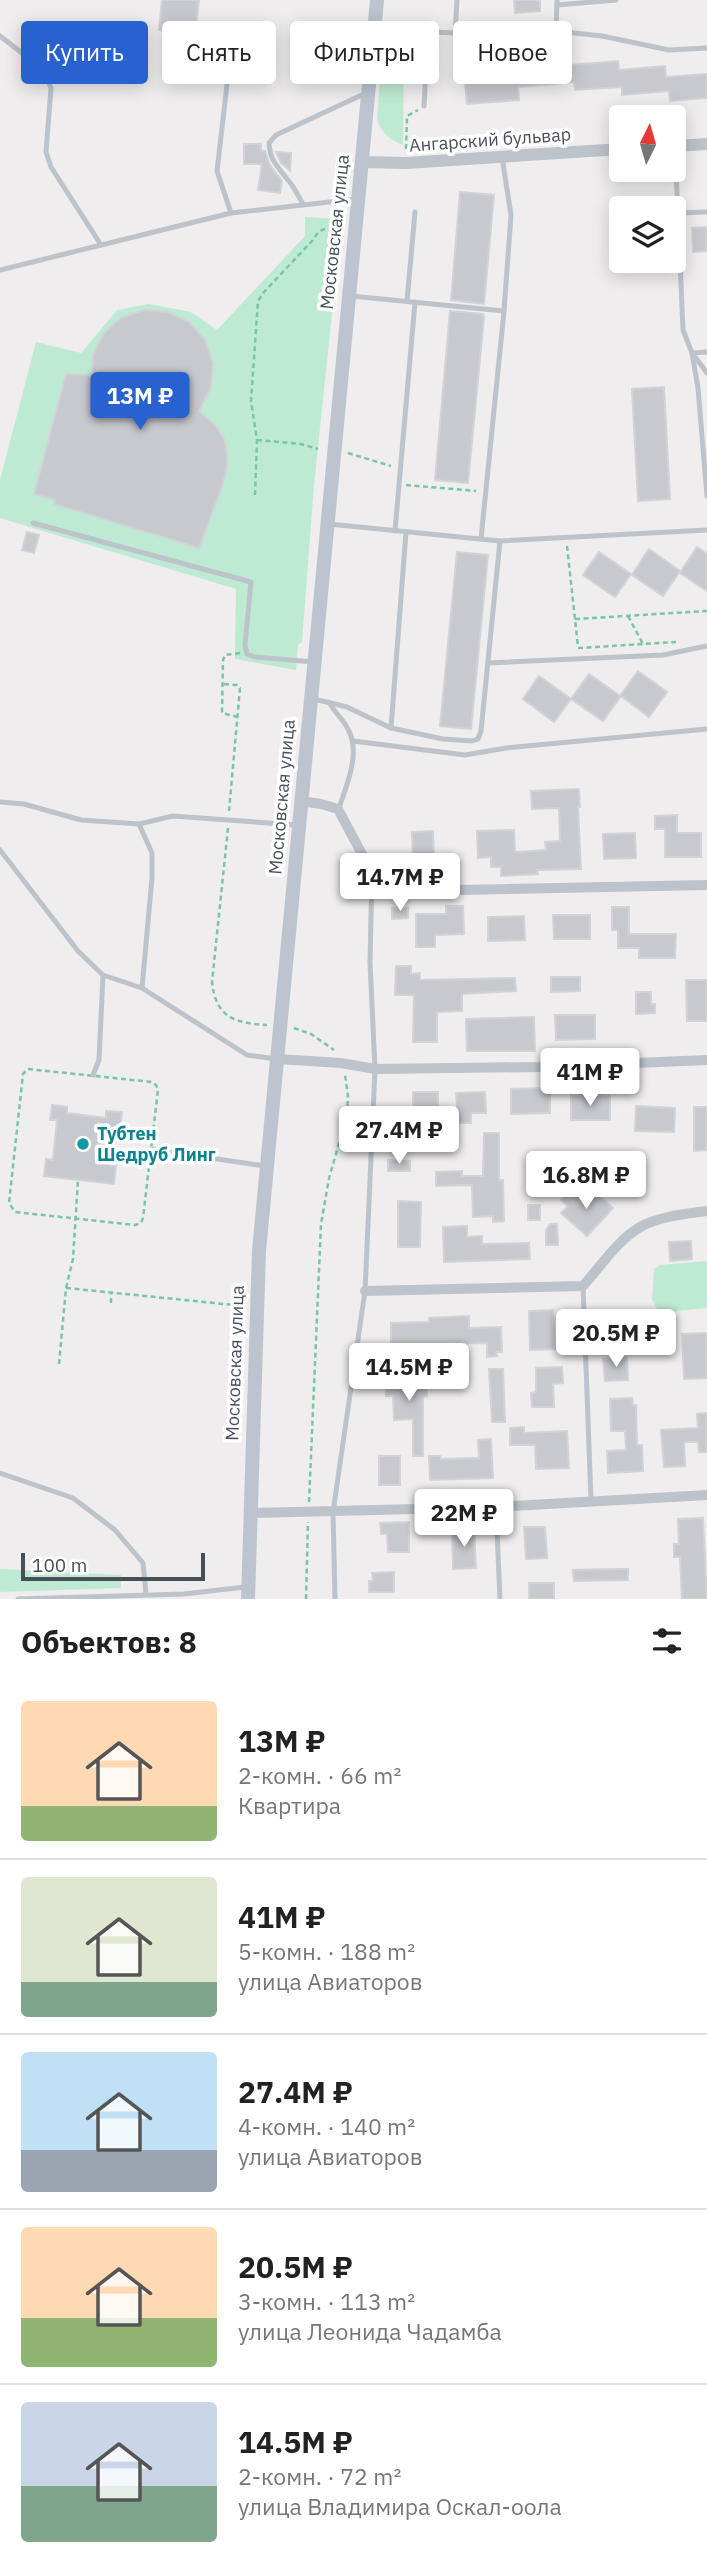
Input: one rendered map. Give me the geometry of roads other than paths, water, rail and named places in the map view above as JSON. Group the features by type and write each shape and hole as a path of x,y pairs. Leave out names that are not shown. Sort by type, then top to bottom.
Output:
{"main road":[{"name":"Московская улица","path":"375,21 377,0"},
{"name":"Московская улица","path":"248,1593 256,1307 300,801 370,84"}],"street":[{"path":"686,145 707,144"},
{"name":"Ангарский бульвар","path":"361,162 406,163 609,150"},
{"path":"300,801 338,809 372,873 385,883 409,891 707,885"},
{"path":"277,1059 341,1063 375,1069 540,1067 707,1060"},
{"path":"365,1291 583,1286 631,1233 644,1225 676,1216 707,1212"},
{"path":"250,1513 496,1507 707,1495"}],"lane":[{"path":"456,21 457,0"},
{"path":"556,21 557,2 616,0"},
{"path":"572,33 669,50 707,48"},
{"path":"0,36 43,69 51,88 46,152 51,167 101,245"},
{"path":"227,84 217,170 232,214"},
{"path":"424,106 425,84"},
{"path":"303,204 289,180 274,165 269,143 276,135 369,91"},
{"path":"481,539 511,215 502,157"},
{"path":"0,270 232,214 358,199"},
{"path":"407,301 415,212"},
{"path":"686,213 707,212"},
{"path":"681,273 684,330 692,353 698,388 707,496"},
{"path":"348,296 504,311"},
{"path":"395,531 415,302"},
{"path":"692,353 707,352"},
{"path":"692,353 707,373"},
{"path":"33,523 251,582 245,645 247,654 314,662"},
{"path":"326,524 500,541 707,530"},
{"path":"391,728 406,532"},
{"path":"310,698 346,707 391,728 443,738 471,741 478,739 500,541"},
{"path":"488,663 663,655 707,646"},
{"path":"329,702 348,727 353,741 350,776 338,809"},
{"path":"353,741 466,755 506,748 707,729"},
{"path":"0,802 24,804 81,820 139,824 173,816 298,825"},
{"path":"139,824 152,853 142,988"},
{"path":"0,850 78,951 103,975 142,988 247,1055 277,1059"},
{"path":"335,1599 333,1512 365,1291 375,1069 370,962 372,873"},
{"path":"93,1075 99,1060 103,975"},
{"path":"151,1149 268,1166"},
{"path":"583,1286 591,1500"},
{"path":"0,1473 73,1498 115,1530 143,1563 146,1594"},
{"path":"496,1507 500,1599"},
{"path":"18,1599 248,1593"}],"place":[{"name":"Тубтен Шедруб Линг","path":"83,1144"}]}
